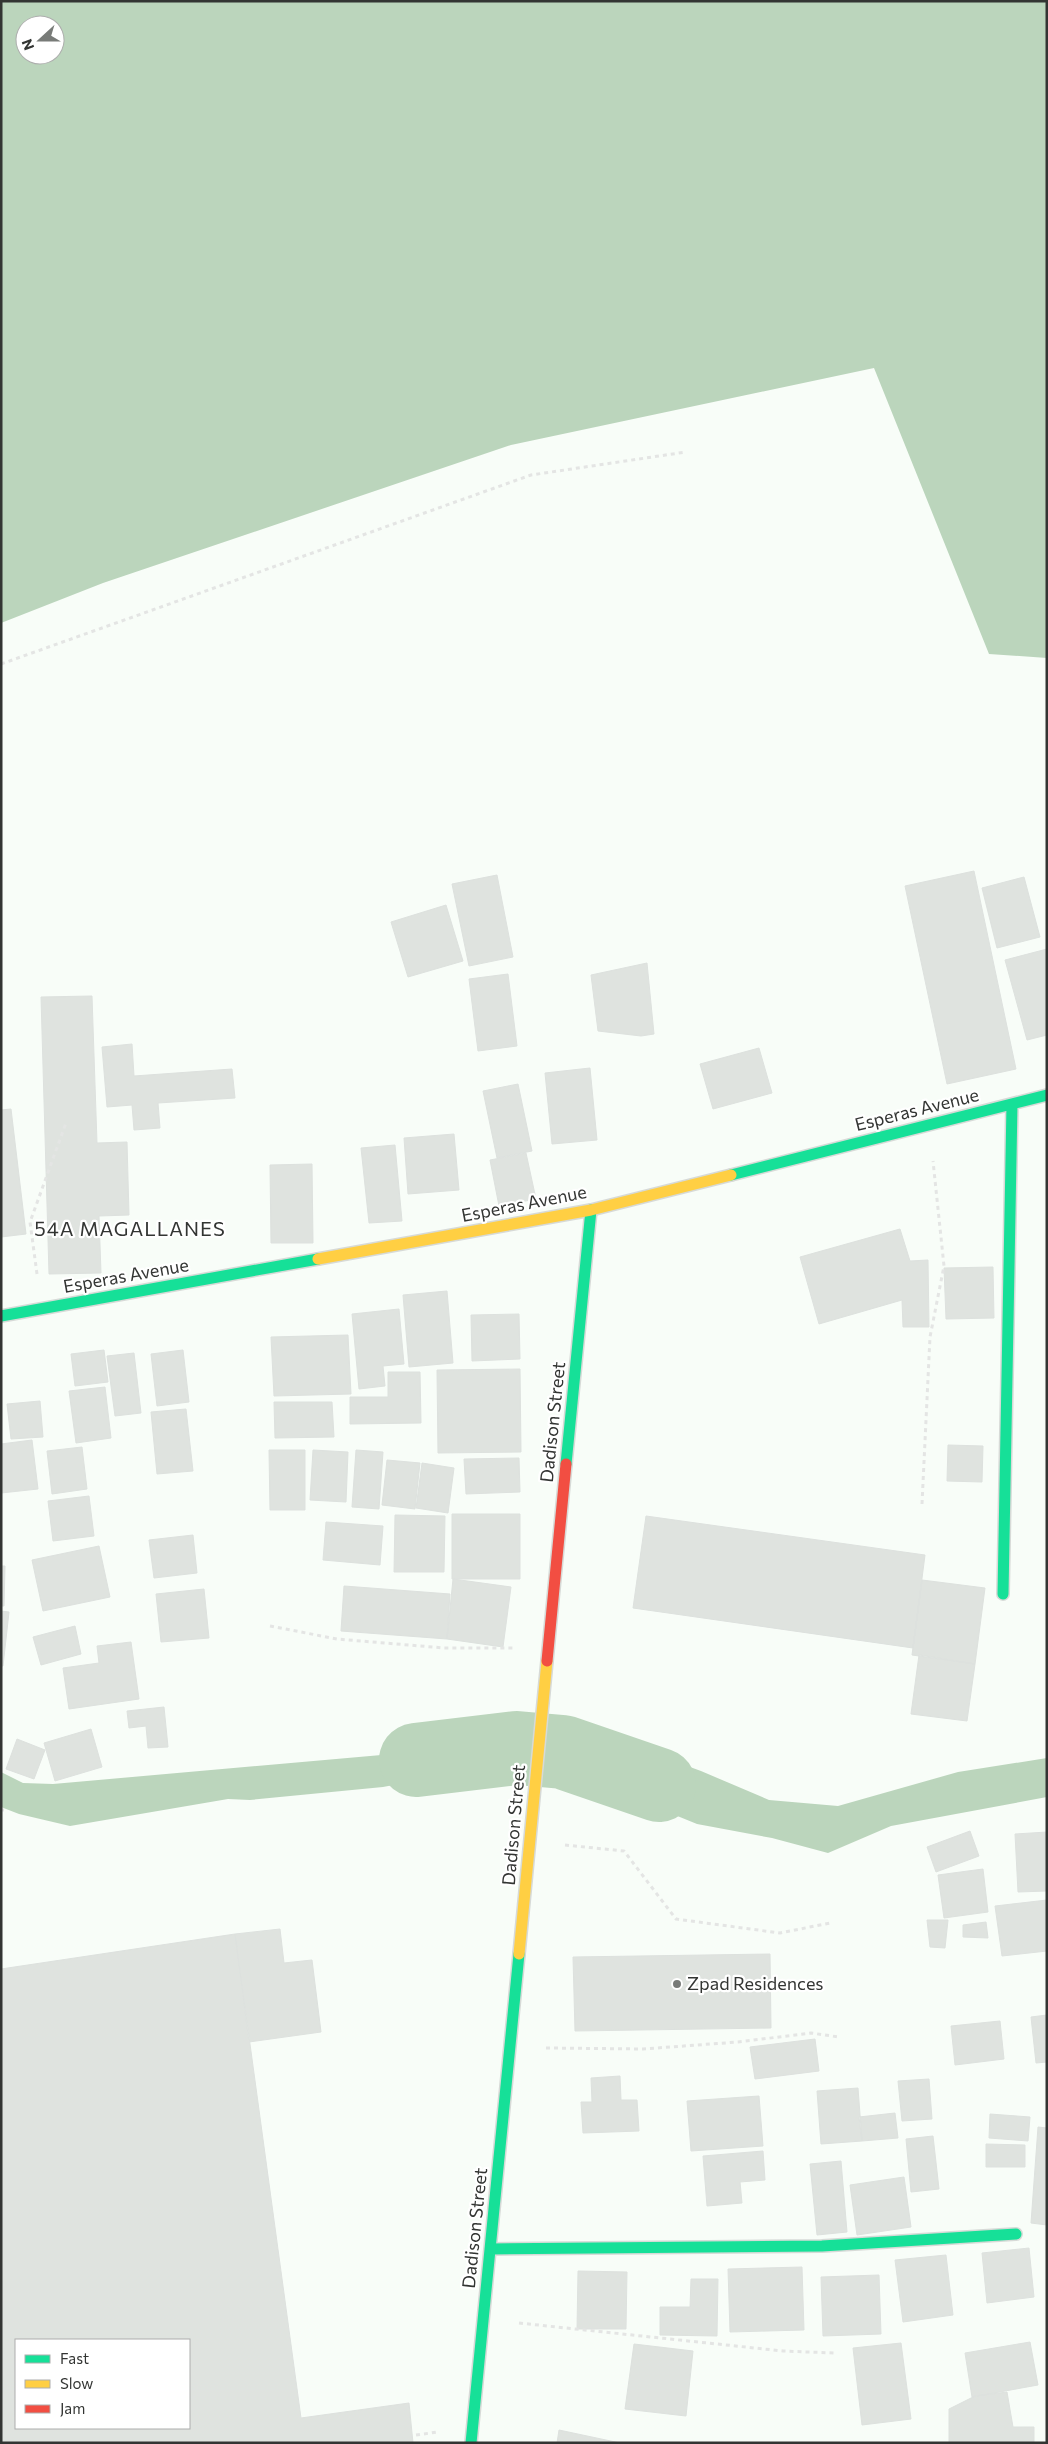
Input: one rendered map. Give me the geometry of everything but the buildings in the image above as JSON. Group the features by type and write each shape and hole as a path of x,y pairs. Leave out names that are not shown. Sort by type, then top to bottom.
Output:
{"street":[{"name":"Esperas Avenue","path":"1,1316 591,1210 1047,1095"},
{"path":"1004,1594 1012,1104"},
{"name":"Dadison Street","path":"471,2443 591,1210"},
{"path":"490,2249 822,2246 1016,2234"}],"path":[{"path":"1,664 531,475 686,452"},
{"path":"42,1309 30,1222 66,1123"},
{"path":"922,1504 930,1337 944,1266 929,1125"},
{"path":"270,1626 337,1640 444,1648 548,1648"},
{"path":"530,1842 624,1851 676,1919 780,1933 830,1923"},
{"path":"510,2048 643,2049 738,2042 811,2032 839,2037"},
{"path":"483,2319 783,2351 834,2353"}],"shaded area":[{"path":"1,1 1047,1 1047,658 989,654 874,368 511,445 103,583 1,623"},
{"path":"518,1727 515,1763 454,1770 420,1780 383,1787 250,1800 228,1799 70,1826 19,1814 1,1807 1,1772 23,1783 53,1784 404,1753"},
{"path":"565,1736 613,1739 701,1771 769,1800 838,1806 958,1772 1047,1758 1047,1797 891,1826 828,1853 772,1838 697,1824 670,1813 599,1775 561,1769"}],"waterway":[{"path":"416,1760 517,1748 563,1752 659,1785"}],"traffic: fast":[{"path":"731,1175 1047,1095"},
{"path":"1003,1594 1012,1104"},
{"path":"566,1464 591,1210"},
{"path":"1,1316 318,1259"},
{"path":"471,2443 519,1954"},
{"path":"490,2249 822,2246 1016,2234"}],"traffic: slow":[{"path":"318,1259 591,1210 731,1175"},
{"path":"519,1954 547,1661"}],"traffic: jam":[{"path":"547,1661 566,1464"}],"place":[{"name":"Zpad Residences","path":"677,1984"}],"district":[{"name":"54A MAGALLANES","path":"130,1229"}]}
